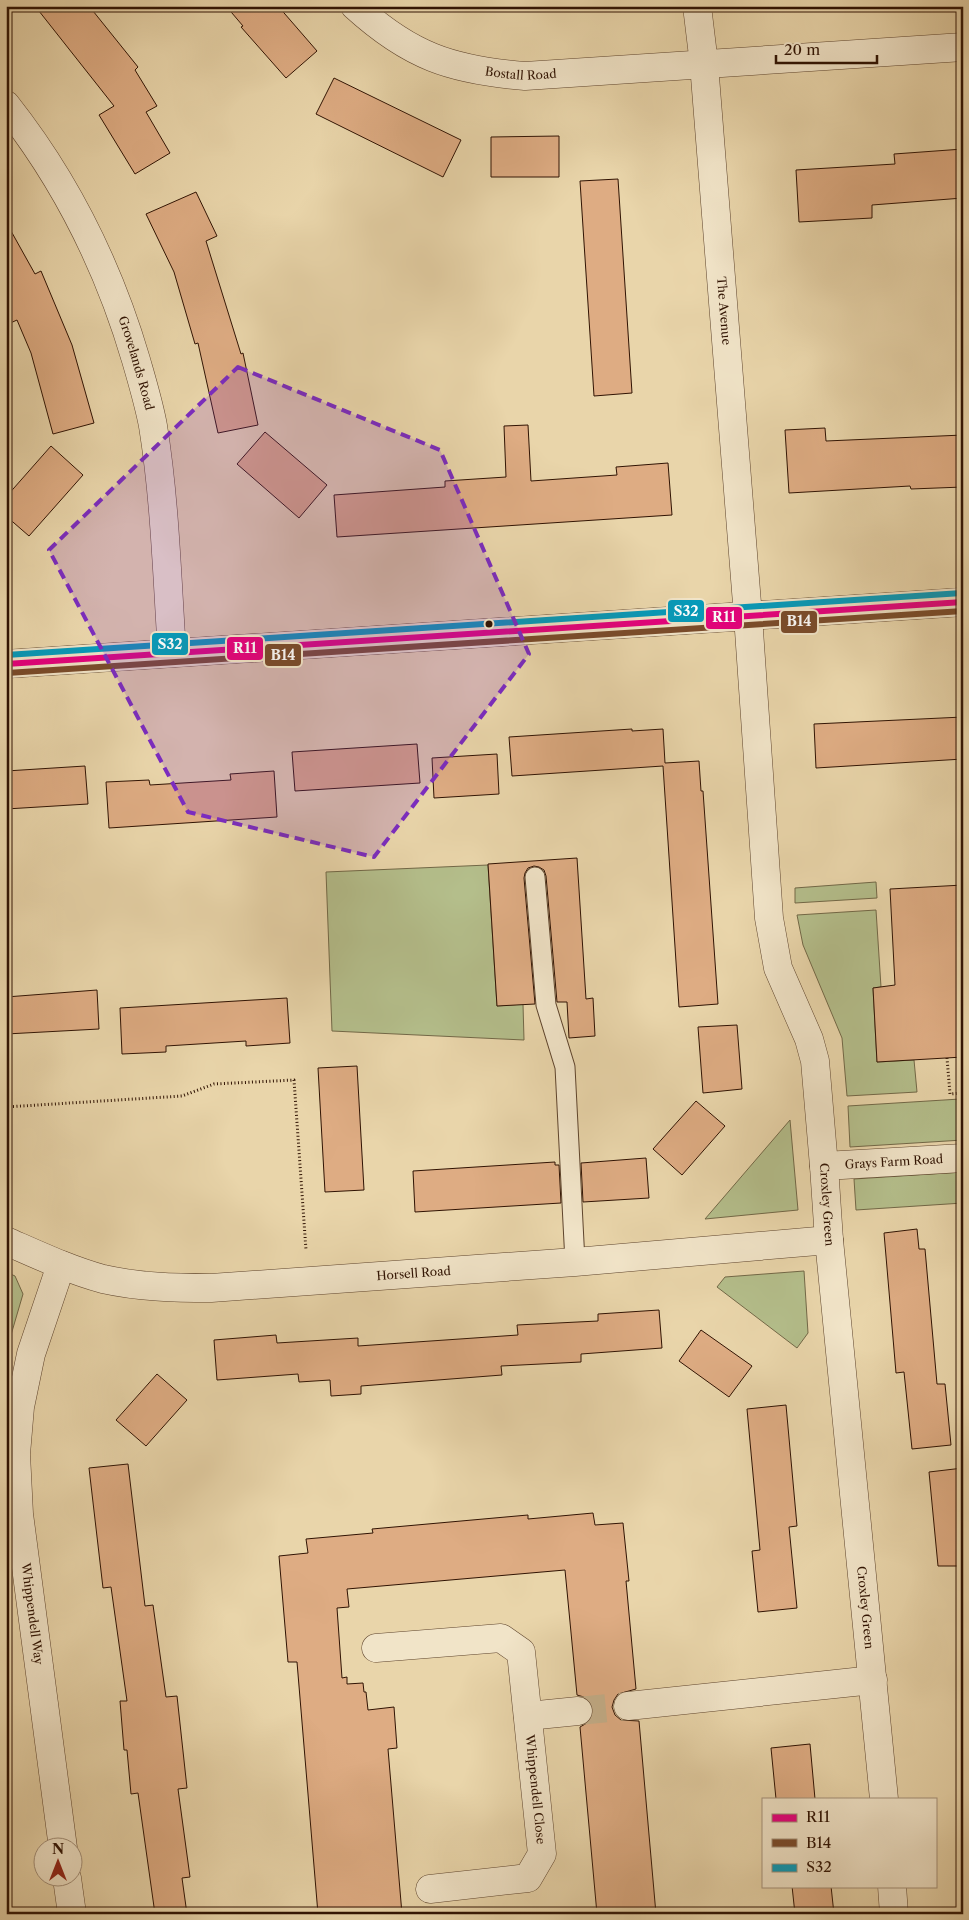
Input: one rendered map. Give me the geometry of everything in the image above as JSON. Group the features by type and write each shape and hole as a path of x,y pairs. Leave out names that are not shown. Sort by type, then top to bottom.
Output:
{"street":[{"name":"Bostall Road","path":"355,6 373,23 405,45 442,62 485,73 525,76 963,47"},
{"name":"The Avenue","path":"696,6 704,64 748,616"},
{"name":"Grovelands Road","path":"6,105 26,131 61,186 97,253 124,319 152,424 161,490 172,652"},
{"path":"6,664 963,602"},
{"name":"Croxley Green","path":"748,616 769,918 773,945 778,968 809,1039 815,1061 829,1240 884,1798"},
{"name":"Grays Farm Road","path":"824,1166 963,1158"},
{"name":"Horsell Road","path":"6,1241 61,1265 103,1279 159,1288 210,1288 575,1262 829,1240"},
{"name":"Whippendell Way","path":"61,1265 31,1354 20,1407 12,1515 61,1838"},
{"name":"Whippendell Close","path":"376,1648 501,1638 521,1652 542,1854 528,1878 430,1890"},
{"path":"628,1706 873,1680"},
{"name":"Whippendell Close","path":"528,1716 578,1711"},
{"path":"69,1888 72,1914"},
{"path":"892,1888 894,1914"}],"lane":[{"path":"534,877 546,1005 565,1067 575,1262"}],"path":[{"path":"947,1058 950,1094 963,1093"},
{"path":"6,1107 182,1096 214,1084 294,1080 308,1281"}],"highlighted area":[{"path":"238,367 440,450 529,654 374,857 188,812 49,550"}],"green space":[{"path":"488,865 497,1006 523,1004 524,1040 332,1031 326,872"},
{"path":"876,882 877,898 795,903 795,888"},
{"path":"876,910 881,987 873,988 877,1062 914,1060 917,1092 847,1096 842,1038 803,945 797,915"},
{"path":"960,1099 963,1140 850,1147 848,1106"},
{"path":"790,1120 798,1210 705,1219"},
{"path":"963,1172 963,1203 856,1210 854,1179"},
{"path":"804,1271 808,1333 797,1348 717,1287 725,1277"},
{"path":"6,1272 15,1276 23,1294 6,1352"}],"building":[{"path":"35,6 89,6 138,67 135,70 157,106 146,112 170,153 135,174 99,115 114,106"},
{"path":"226,6 278,6 317,51 286,78 241,27 243,26"},
{"path":"334,78 461,140 443,177 316,114"},
{"path":"559,136 559,177 491,177 491,137"},
{"path":"963,149 963,198 872,205 872,218 799,222 796,170 895,164 894,154"},
{"path":"618,179 632,393 594,396 580,181"},
{"path":"196,192 217,236 206,241 241,354 243,353 258,425 218,433 198,343 195,344 174,272 146,214"},
{"path":"6,222 35,274 41,271 72,345 94,423 53,434 31,353 17,320 6,325"},
{"path":"528,425 531,481 617,475 616,467 668,463 672,515 337,537 334,495 445,487 445,481 506,477 504,426"},
{"path":"825,428 826,441 963,435 963,487 911,489 910,486 789,493 785,430"},
{"path":"265,432 327,485 299,518 237,464"},
{"path":"51,446 83,475 29,536 6,516 6,497"},
{"path":"963,717 963,759 816,768 814,724"},
{"path":"632,729 632,731 663,729 665,763 699,761 701,791 703,791 718,1004 679,1007 663,766 512,776 509,737"},
{"path":"417,744 420,783 295,791 292,752"},
{"path":"497,754 499,794 434,798 432,758"},
{"path":"85,766 88,804 6,809 6,771"},
{"path":"274,771 277,817 109,828 106,782 149,780 150,785 231,780 230,774"},
{"path":"577,858 586,999 593,998 595,1036 569,1038 567,1002 557,1002 546,876 544,870 539,867 528,868 524,878 535,1004 497,1006 488,864"},
{"path":"963,885 963,1057 877,1062 873,988 895,985 890,889"},
{"path":"97,990 99,1029 6,1034 6,997"},
{"path":"287,998 290,1043 246,1046 246,1041 166,1046 166,1052 122,1054 120,1008"},
{"path":"737,1025 742,1089 703,1093 698,1027"},
{"path":"357,1066 364,1190 325,1192 318,1068"},
{"path":"696,1101 725,1126 682,1175 653,1149"},
{"path":"646,1158 649,1198 583,1202 581,1163"},
{"path":"555,1162 555,1165 559,1165 561,1203 415,1212 413,1171"},
{"path":"917,1229 919,1249 925,1249 937,1384 945,1384 951,1445 912,1449 904,1372 896,1373 884,1233"},
{"path":"659,1310 662,1348 581,1354 581,1362 501,1366 502,1375 361,1386 361,1394 331,1396 330,1380 299,1382 298,1374 217,1380 214,1340 276,1335 277,1343 358,1338 358,1346 518,1335 517,1325 598,1321 598,1314"},
{"path":"701,1330 752,1366 729,1397 679,1361"},
{"path":"157,1374 187,1400 146,1446 116,1420"},
{"path":"786,1405 797,1526 789,1527 797,1608 758,1612 752,1551 760,1550 747,1409"},
{"path":"128,1464 145,1606 153,1605 166,1697 177,1696 187,1788 178,1789 190,1877 182,1878 187,1914 155,1914 138,1793 131,1794 127,1750 124,1750 120,1701 127,1701 111,1587 103,1588 89,1468"},
{"path":"963,1468 963,1566 938,1566 929,1472"},
{"path":"593,1513 595,1525 623,1523 629,1581 626,1581 636,1689 618,1694 612,1707 615,1715 621,1720 639,1721 656,1914 597,1914 580,1727 592,1717 594,1710 590,1702 584,1697 577,1695 565,1570 347,1589 349,1607 337,1608 342,1678 347,1677 347,1684 363,1683 368,1710 394,1707 397,1748 388,1749 402,1914 318,1914 297,1662 288,1662 279,1556 308,1553 306,1539 373,1533 372,1529 528,1515 528,1519"},
{"path":"810,1744 815,1798 776,1798 771,1748"},
{"path":"792,1888 831,1888 834,1914 795,1914"}],"tunnel":[{"path":"578,1711 628,1706"}],"transit line":[{"name":"S32","path":"6,655 962,593"},
{"name":"R11","path":"6,664 963,602"},
{"name":"B14","path":"7,673 963,611"}]}
